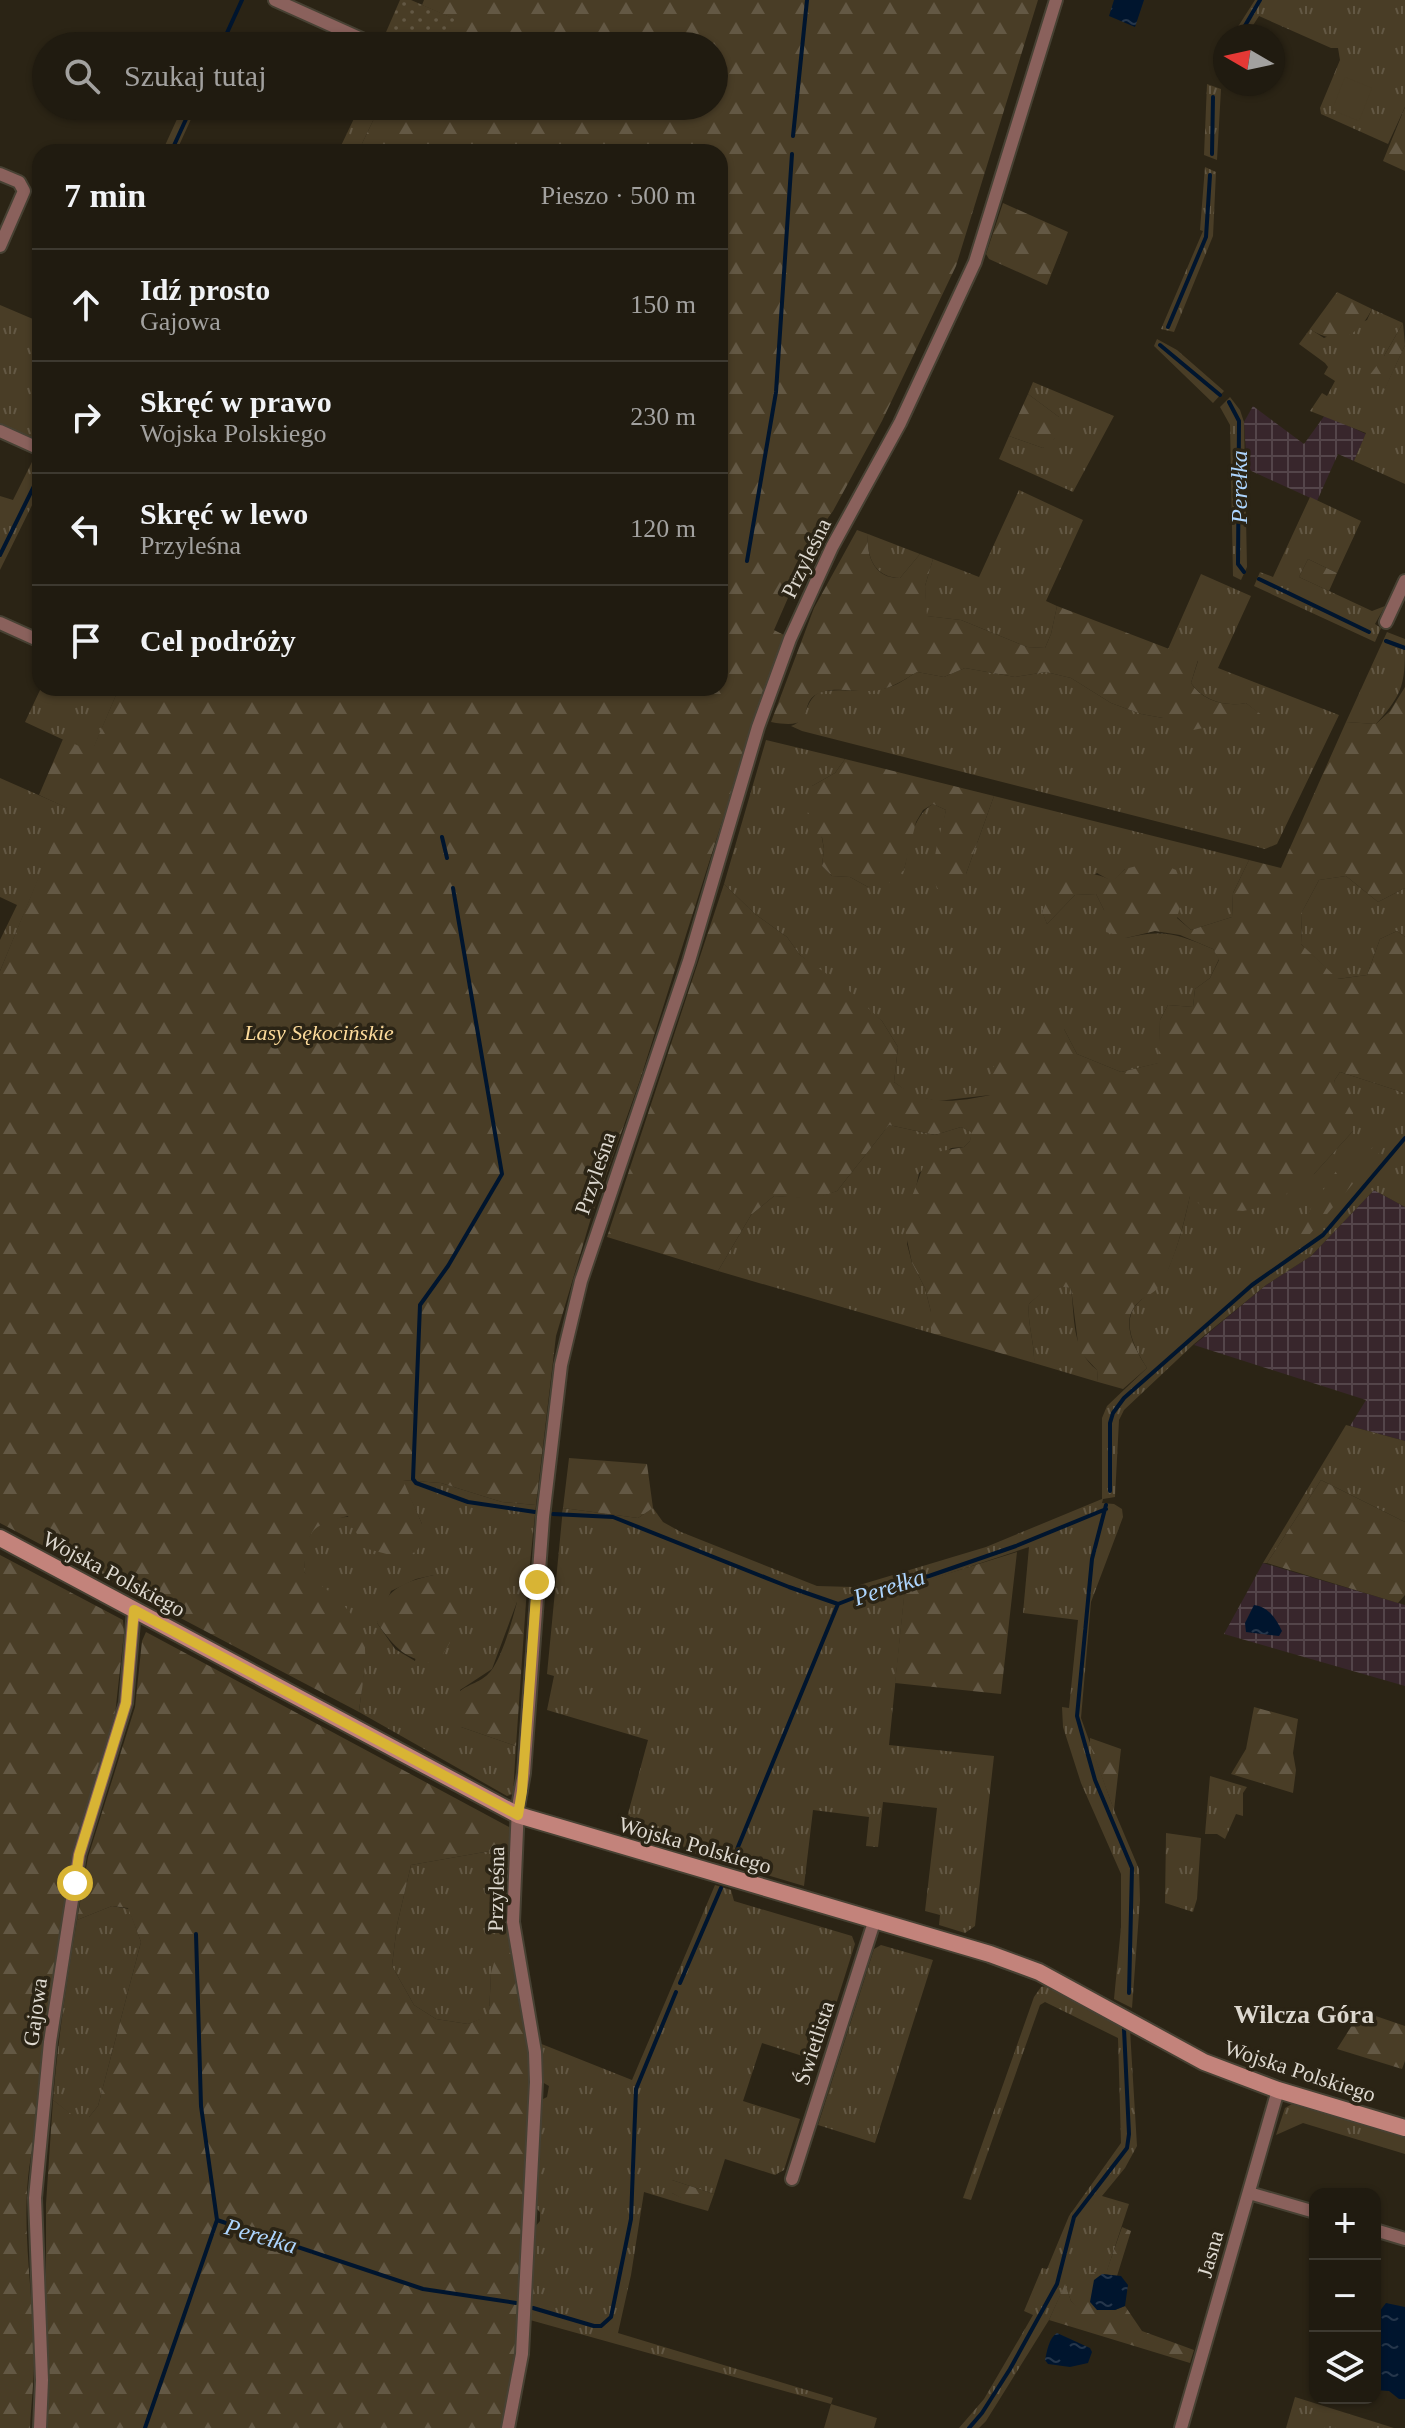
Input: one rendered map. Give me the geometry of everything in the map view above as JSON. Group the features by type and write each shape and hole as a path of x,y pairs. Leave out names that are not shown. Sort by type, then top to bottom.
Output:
{"street":[{"path":"275,0 346,32"},
{"name":"Przyleśna","path":"508,2428 522,2354 536,2082 535,2052 514,1933 518,1815 543,1517 561,1365 581,1281 689,961 758,727 790,639 832,547 900,423 975,262 1056,0"},
{"path":"0,174 19,182 24,191 0,246"},
{"path":"0,431 32,445"},
{"path":"1386,622 1405,581"},
{"path":"0,623 32,637"},
{"name":"Wojska Polskiego","path":"0,1538 518,1815 875,1919 1039,1972 1204,2062 1278,2090 1405,2128"},
{"name":"Gajowa","path":"40,2428 42,2380 35,2180 50,2042 79,1855 126,1703 134,1610"},
{"name":"Świetlista","path":"792,2179 875,1919"},
{"name":"Jasna","path":"1181,2428 1278,2090"},
{"path":"1249,2193 1309,2210"},
{"path":"1381,2232 1405,2239"}],"shaded area":[{"path":"1253,406 1304,444 1325,415 1366,434 1354,461 1338,454 1317,501 1247,469 1244,422"},
{"path":"1374,1190 1405,1207 1405,1441 1350,1426 1366,1400 1194,1345 1266,1285 1311,1256"},
{"path":"1263,1563 1405,1605 1405,1686 1224,1634"}],"green space":[{"path":"400,0 411,0 455,19 449,32 386,32"},
{"name":"Lasy Sękocińskie","path":"424,0 1038,0 956,266 882,421 833,511 815,536 774,630 784,635 640,1080 591,1218 556,1336 536,1505 502,1502 441,1483 403,1480 425,1538 416,1552 398,1557 364,1548 348,1516 317,1527 309,1539 304,1572 346,1608 363,1636 365,1664 359,1712 0,1523 0,971 67,808 39,795 63,739 79,746 81,741 94,746 116,696 728,696 728,144 362,144 373,120 728,120 728,32 449,32 454,19 422,5"},
{"path":"1255,0 1405,0 1405,107 1388,144 1321,114 1320,108 1340,60 1338,48 1331,48 1285,28 1285,24 1259,16 1254,24 1240,24"},
{"path":"1345,77 1372,88 1359,121 1332,110"},
{"path":"1207,84 1213,86 1213,96 1221,96 1217,160 1204,155"},
{"path":"1405,107 1405,171 1383,161"},
{"path":"177,120 191,120 180,144 166,144"},
{"path":"353,120 373,120 362,144 342,144"},
{"path":"1205,167 1216,172 1213,236 1174,332 1161,329 1203,231 1200,230"},
{"path":"1003,203 1068,232 1047,285 989,259 986,254"},
{"path":"1337,292 1372,309 1353,332 1338,338 1310,329"},
{"path":"0,305 32,319 32,441 0,427"},
{"path":"1372,309 1403,323 1384,356 1385,388 1405,345 1405,484 1354,461 1366,433 1310,411 1322,393 1327,396 1335,381 1324,374 1328,367 1325,363 1299,344 1310,329 1324,338 1367,320"},
{"path":"1403,323 1405,345 1385,389 1366,380"},
{"path":"1157,339 1177,350 1224,391 1213,403 1154,346"},
{"path":"1033,382 1114,416 1073,492 999,459 1009,436 1043,448 1054,439 1059,417 1028,394"},
{"path":"1028,394 1059,417 1056,436 1043,448 1009,436"},
{"path":"1230,397 1244,422 1247,567 1241,580 1233,576 1230,425 1220,407"},
{"path":"32,462 32,505 0,570 0,496 13,500"},
{"path":"1019,490 1083,520 1046,601 1057,606 1045,648 1027,647 961,620 926,616 925,586 933,559 979,577"},
{"path":"1310,497 1361,521 1337,573 1308,559 1299,577 1372,611 1385,606 1375,624 1381,628 1375,642 1254,586 1260,572 1273,577"},
{"path":"857,530 868,534 871,558 884,575 900,578 920,554 933,559 925,586 927,616 961,620 1027,647 1045,648 1057,606 1198,660 1191,683 1201,694 1223,703 1246,703 1263,716 1173,734 1163,718 1111,703 1071,678 1046,672 1015,677 965,668 944,677 917,672 878,690 822,692 809,702 805,714 797,723 771,722 814,608"},
{"path":"868,534 920,554 900,578 891,577 874,565"},
{"path":"1308,559 1337,573 1329,591 1299,577"},
{"path":"1201,574 1251,596 1218,668 1339,715 1277,844 1265,849 791,726 797,723 818,693 878,690 895,685 917,672 944,677 965,668 1015,677 1046,672 1071,678 1111,703 1163,718 1262,716 1246,703 1223,703 1202,694 1191,683 1198,661 1168,649"},
{"path":"1387,632 1405,639 1405,666 1398,694 1376,724 1346,722"},
{"path":"1405,687 1405,888 1378,902 1346,876 1319,880 1302,912 1301,944 1338,979 1367,975 1380,939 1397,931 1405,937 1405,1093 1340,1072 1334,1081 1353,1113 1353,1131 1314,1174 1271,1205 1243,1211 1204,1208 1190,1196 1165,1276 1156,1290 1141,1300 1130,1316 1130,1334 1147,1368 1123,1389 1098,1382 1097,1370 1079,1351 1071,1288 1048,1289 1029,1304 1034,1363 931,1333 931,1312 925,1288 912,1263 903,1221 924,1164 936,1152 964,1147 970,1141 971,1132 961,1127 935,1135 889,1125 837,1191 815,1199 774,1196 751,1215 718,1271 607,1237 724,884 755,914 787,937 800,955 844,986 882,1021 898,1047 894,1082 917,1095 951,1101 990,1095 991,1070 1030,1013 1042,1005 1064,1029 1077,1054 1121,1072 1158,1063 1160,1020 1168,1005 1193,1007 1195,989 1210,978 1219,960 1213,949 1180,935 1155,931 1126,938 1106,932 1104,910 1096,894 1075,895 1047,924 1042,912 1057,881 1085,874 1113,881 1125,869 1156,861 1176,870 1184,891 1177,918 1191,930 1232,917 1233,893 1249,860 1281,868 1346,722 1376,724 1390,711"},
{"path":"37,696 116,696 94,747 79,747 25,722"},
{"path":"766,740 845,759 835,773 812,786 824,849 822,866 832,876 850,877 868,887 904,870 916,824 933,804 946,810 943,826 966,874 994,796 1249,860 1233,893 1232,917 1191,930 1125,869 1113,882 1097,873 1042,911 1047,924 1075,895 1096,894 1104,910 1126,938 1171,934 1213,949 1219,959 1210,978 1195,989 1193,1007 1168,1005 1160,1020 1159,1063 1121,1072 1077,1054 1064,1029 990,1095 938,1101 913,1096 894,1082 898,1047 882,1021 800,955 787,937 755,914 724,884"},
{"path":"845,759 994,796 966,874 958,882 937,889 935,859 946,810 933,804 923,810 916,822 904,870 889,883 868,887 850,877 832,876 822,866 822,837 809,833 806,824 812,786 835,773"},
{"path":"0,778 68,808 0,971 0,940 17,905 0,897"},
{"path":"1346,876 1378,902 1405,888 1405,937 1397,931 1380,939 1367,975 1337,979 1301,944 1302,912 1319,880"},
{"path":"1340,1072 1405,1093 1405,1207 1374,1190 1311,1256 1266,1285 1194,1344 1124,1410 1119,1420 1115,1497 1103,1499 1102,1503 1114,1504 1122,1509 1123,1517 1091,1602 1081,1718 1139,1869 1140,1900 1132,2008 1114,1999 1121,1927 1121,1874 1081,1783 1063,1727 1062,1707 1069,1708 1078,1620 1023,1613 1029,1547 905,1588 889,1745 994,1756 975,1926 965,1933 939,1925 940,1915 925,1911 937,1808 883,1802 878,1847 866,1846 869,1817 813,1810 804,1886 623,1832 648,1740 547,1710 554,1676 547,1674 563,1508 638,1518 653,1508 663,1522 681,1532 817,1586 853,1587 986,1547 1102,1499 1102,1418 1107,1406 1147,1368 1131,1334 1131,1316 1134,1308 1169,1267 1190,1195 1314,1174 1353,1131 1334,1081"},
{"path":"889,1125 935,1135 961,1127 972,1132 970,1141 964,1147 951,1148 919,1173 914,1197 907,1244 912,1263 925,1288 931,1312 931,1333 718,1271 751,1215 774,1196 815,1198 837,1191"},
{"path":"1392,1138 1304,1241 1292,1250 1311,1208 1341,1164"},
{"path":"1047,1287 1071,1288 1078,1343 1097,1370 1098,1382 1034,1363 1029,1304"},
{"path":"1346,1425 1405,1441 1405,1522 1321,1480 1267,1563 1263,1563"},
{"path":"569,1458 647,1464 653,1508 638,1518 563,1508"},
{"path":"402,1480 441,1483 502,1502 536,1505 526,1602 517,1602 492,1669 460,1690 461,1727 516,1746 513,1794 507,1796 359,1712 364,1670 363,1637 304,1572 308,1539 316,1528 328,1521 359,1516 422,1524","holes":["434,1575 415,1661 395,1649 377,1623 391,1591 416,1579"]},
{"path":"1321,1480 1405,1522 1405,1595 1398,1603 1267,1563"},
{"path":"1017,1552 1001,1694 895,1683 905,1587"},
{"path":"0,1555 123,1620 124,1633 115,1715 71,1856 29,2169 27,2223 34,2361 30,2428 0,2428"},
{"path":"434,1575 453,1584 465,1603 455,1634 437,1664 409,1656 390,1640 377,1623 384,1603 396,1589"},
{"path":"517,1602 526,1602 516,1746 461,1727 451,1716 456,1696 493,1668 504,1645"},
{"path":"146,1632 511,1828 513,1847 411,1865 397,1925 392,1966 414,2005 436,2019 468,2024 489,2015 491,1973 497,1952 512,1946 532,2080 520,2353 506,2428 46,2428 46,2204 53,2100 75,2117 89,2117 98,2106 141,1942 128,1908 112,1906 77,1920 88,1857 135,1707 142,1641"},
{"path":"1254,1707 1298,1719 1293,1753 1296,1770 1293,1793 1231,1774 1246,1749"},
{"path":"1090,1738 1121,1749 1114,1810 1090,1745"},
{"path":"1210,1776 1247,1787 1243,1793 1243,1816 1236,1814 1225,1839 1217,1834 1205,1834"},
{"path":"1166,1833 1201,1838 1197,1899 1193,1912 1165,1903"},
{"path":"513,1847 512,1946 491,1973 489,2016 468,2024 436,2019 414,2005 392,1966 397,1925 411,1865"},
{"path":"715,1885 731,1890 734,1901 852,1936 855,1944 818,2061 762,2043 743,2101 800,2119 784,2170 775,2175 725,2159 714,2194 672,2180 672,2193 682,2198 680,2203 644,2192 618,2333 833,2398 831,2404 530,2320 534,2228 540,2221 540,2212 534,2206 539,2101 547,2097 549,2086 542,2082 539,2043 632,2080"},
{"path":"112,1906 129,1909 141,1942 98,2106 89,2117 74,2117 53,2100 77,1920"},
{"path":"881,1945 933,1960 875,2143 818,2125 874,1949"},
{"path":"1046,1986 1130,2030 1137,2146 1125,2168 1102,2196 1129,2204 1107,2271 1077,2308 1065,2285 1049,2320 986,2421 979,2428 959,2428 984,2399 1033,2315 1024,2311 1042,2268 1047,2269 1069,2216 1121,2143 1118,2038 1045,2002 1040,2005 971,2200 963,2198 1034,1997 1041,1987"},
{"path":"1361,2011 1405,2026 1405,2061 1402,2069 1337,2049"},
{"path":"1292,2104 1329,2115 1330,2112 1405,2137 1405,2154 1303,2123 1276,2135 1285,2108"},
{"path":"672,2180 714,2194 708,2211 680,2203 681,2198 669,2188"},
{"path":"1122,2227 1131,2231 1117,2276 1102,2274 1115,2310 1125,2306 1142,2331 1194,2350 1190,2363 1049,2320 1065,2284 1071,2301 1077,2307 1089,2273 1107,2270"},
{"path":"1295,2397 1309,2404 1394,2428 1286,2428"},
{"path":"831,2404 877,2418 874,2428 824,2428"}],"water":[{"path":"1114,0 1144,0 1135,27 1109,16"},
{"path":"1254,1605 1264,1608 1274,1618 1282,1631 1279,1636 1246,1632 1245,1623"},
{"path":"1102,2274 1121,2276 1128,2285 1125,2306 1115,2310 1097,2310 1090,2302 1094,2280"},
{"path":"1386,2303 1405,2307 1405,2399 1381,2390 1381,2309"},
{"path":"1057,2333 1090,2348 1092,2352 1088,2363 1070,2367 1048,2364 1045,2360 1048,2349"}],"waterway":[{"path":"227,32 242,0"},
{"path":"793,136 807,0"},
{"name":"Perełka","path":"1246,24 1260,0"},
{"name":"Perełka","path":"1212,154 1213,97"},
{"path":"175,144 186,120"},
{"path":"747,561 776,392 792,154"},
{"name":"Perełka","path":"1168,327 1206,237 1210,175"},
{"name":"Perełka","path":"1160,345 1220,395"},
{"name":"Perełka","path":"1229,402 1239,421 1238,564 1244,572"},
{"path":"0,555 32,490"},
{"name":"Perełka","path":"1259,579 1369,632"},
{"name":"Perełka","path":"1386,641 1405,648"},
{"path":"442,837 447,858"},
{"path":"453,888 502,1174 448,1266 420,1305 413,1479 416,1483 468,1502 535,1512"},
{"name":"Perełka","path":"1110,1491 1110,1423 1124,1398 1252,1285 1323,1235 1405,1138"},
{"path":"1106,1505 1092,1559 1077,1716 1095,1780 1132,1868 1129,1993"},
{"name":"Perełka","path":"733,1859 838,1604 879,1588 929,1576 1016,1546 1106,1509"},
{"path":"553,1514 613,1517 838,1604"},
{"name":"Perełka","path":"680,1983 721,1888"},
{"path":"196,1934 201,2106 217,2220"},
{"name":"Perełka","path":"533,2308 594,2326 601,2326 611,2317 631,2219 636,2089 676,1992"},
{"path":"969,2428 1010,2369 1057,2284 1074,2217 1127,2148 1124,2029"},
{"name":"Perełka","path":"145,2428 217,2220 423,2289 516,2303"}],"district":[{"name":"Wilcza Góra","path":"1304,2014"}],"route":[{"path":"75,1883 79,1855 126,1703 134,1610 518,1815 537,1582"}]}
